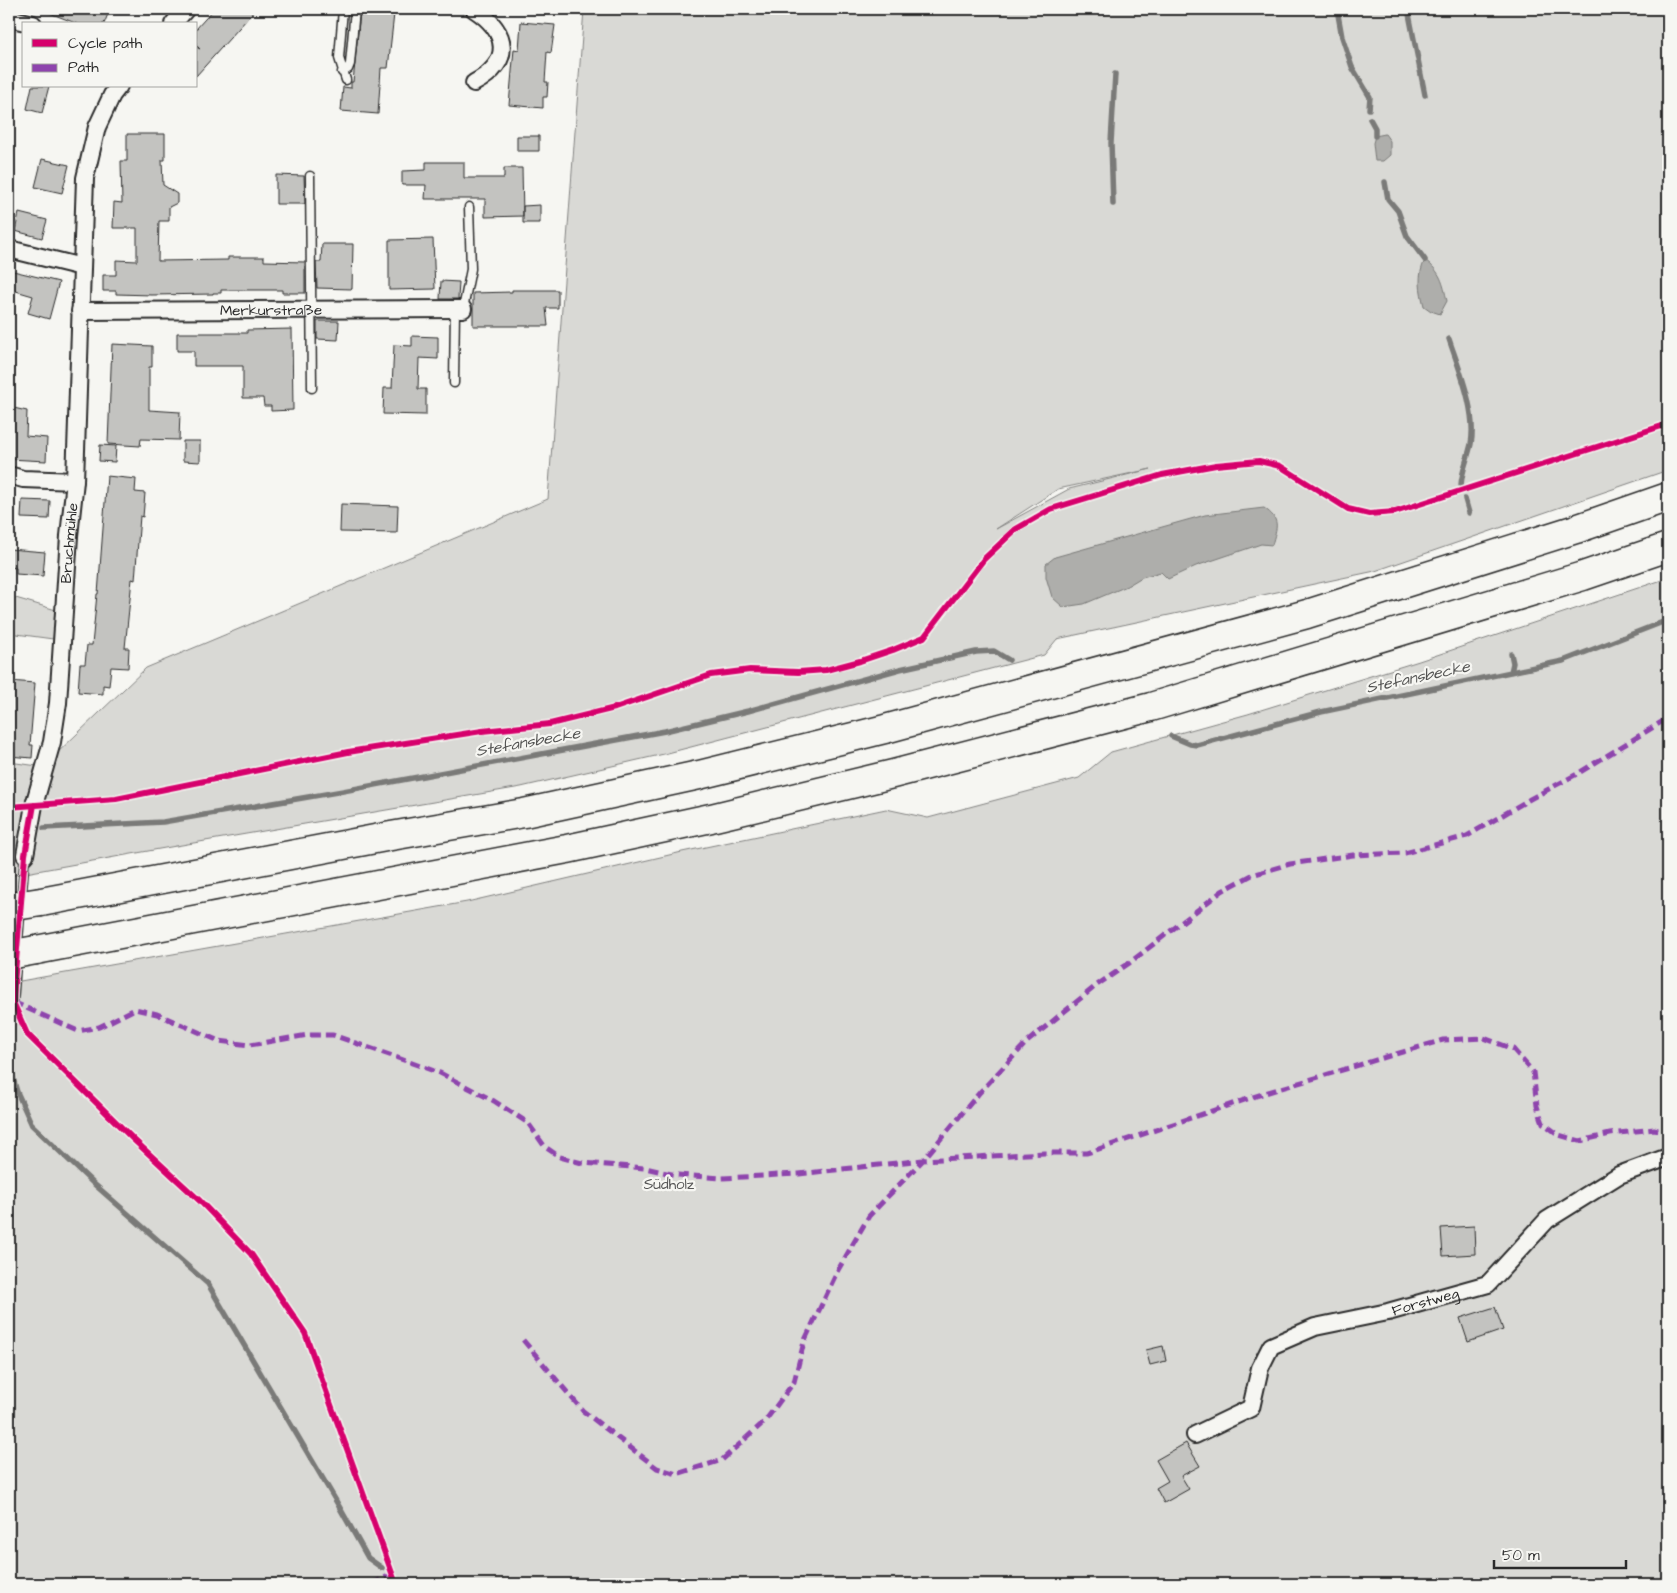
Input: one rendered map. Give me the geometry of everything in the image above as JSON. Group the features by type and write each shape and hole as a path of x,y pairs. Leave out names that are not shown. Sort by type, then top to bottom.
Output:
{"highway":[{"path":"9,907 524,813 699,775 885,730 1307,614 1576,529 1668,497"},
{"path":"9,955 567,849 711,818 893,774 1151,707 1583,576 1668,547"}],"street":[{"path":"175,22 186,9"},
{"path":"474,9 494,25 502,45 501,56 494,69 487,76 474,83"},
{"path":"9,18 25,22"},
{"name":"Bruchmühle","path":"26,854 34,805 52,742 58,703 69,536 75,481 85,178 97,127 112,94 117,88"},
{"path":"9,249 82,267"},
{"name":"Merkurstraße","path":"80,311 459,309"},
{"path":"9,475 23,478 75,481"},
{"name":"Forstweg","path":"1195,1435 1251,1408 1260,1368 1271,1346 1315,1327 1388,1312 1488,1284 1547,1220 1619,1175 1668,1156"}],"lane":[{"path":"343,9 339,58 348,73 355,9"},
{"path":"310,176 312,388"},
{"path":"454,383 459,309 471,269 469,207"},
{"name":"Bruchmühle","path":"11,1006 26,854"}],"green space":[{"path":"584,9 1668,9 1668,470 1375,571 1057,639 1044,655 664,754 521,787 9,876 9,762 38,766 54,756 146,668 548,499","holes":["1151,469 1069,489 996,529 1058,489"]},
{"name":"Südholz","path":"1668,578 1668,1584 9,1584 9,983 467,902 682,852 886,809 928,818 1079,778 1111,752 1248,714 1419,661"},
{"path":"9,596 56,610 53,639 9,633"}],"shaded area":[{"path":"1385,134 1390,141 1390,155 1383,161 1375,161 1373,143 1375,136"},
{"path":"1425,260 1435,269 1444,289 1447,301 1440,314 1424,306 1420,289 1420,277"},
{"path":"1264,508 1273,516 1276,524 1272,545 1261,544 1196,566 1168,579 1161,572 1142,577 1127,586 1084,604 1063,607 1052,597 1046,577 1046,564 1055,557 1205,515"}],"building":[{"path":"110,9 105,22 73,22 42,10"},
{"path":"214,9 256,9 198,74 198,48 200,49 198,47 198,27"},
{"path":"360,12 394,14 388,68 381,68 378,114 341,111 343,87 351,88 351,82 353,82"},
{"path":"521,22 555,25 551,53 547,52 545,82 548,82 547,97 543,97 543,108 509,105 514,49 519,50"},
{"path":"32,88 48,88 42,113 27,109"},
{"path":"127,134 165,134 165,160 162,160 163,185 177,194 177,203 169,207 169,221 159,221 158,261 228,260 228,257 264,257 264,261 305,262 305,293 282,293 282,290 221,290 221,293 213,294 152,295 116,294 116,291 103,291 103,275 116,275 116,260 137,261 137,228 113,228 114,202 122,203 121,161 127,161"},
{"path":"517,136 539,136 539,151 517,151"},
{"path":"42,159 69,165 62,193 35,187"},
{"path":"426,162 464,162 464,178 504,178 504,168 522,168 523,216 485,217 485,199 425,199 426,185 402,185 402,171 426,170"},
{"path":"276,175 304,176 305,204 276,204"},
{"path":"540,205 540,223 523,223 523,206"},
{"path":"19,213 47,220 42,238 15,231"},
{"path":"433,239 435,289 389,290 389,240"},
{"path":"322,244 353,244 352,289 317,288 316,262 321,262"},
{"path":"9,270 59,282 49,319 28,313 33,296 9,289"},
{"path":"441,281 459,282 458,299 440,299"},
{"path":"512,290 558,290 558,308 546,308 548,326 473,326 473,293 512,292"},
{"path":"317,321 339,321 338,340 317,339"},
{"path":"292,329 293,410 271,411 271,406 264,406 263,398 243,398 243,366 194,366 194,351 177,351 177,333 247,333 247,330"},
{"path":"412,336 438,337 438,359 419,358 418,389 426,389 426,415 383,414 384,388 392,388 394,345 412,346"},
{"path":"112,344 152,346 152,367 149,367 149,410 180,412 179,440 141,439 140,446 108,444"},
{"path":"9,407 27,411 26,436 47,438 46,461 9,459"},
{"path":"183,441 200,441 200,462 183,461"},
{"path":"100,445 116,446 115,462 99,461"},
{"path":"107,476 136,479 135,492 145,493 143,517 140,516 135,580 132,579 125,648 129,648 128,668 111,667 109,686 103,685 103,694 78,692 80,664 85,664 87,645 92,645"},
{"path":"22,500 50,501 49,519 21,518"},
{"path":"341,504 398,506 397,533 340,532"},
{"path":"9,549 45,552 43,576 16,574 16,568 9,567"},
{"path":"9,681 35,683 30,745 33,745 32,758 9,756"},
{"path":"1474,1226 1475,1254 1443,1256 1441,1228"},
{"path":"1495,1307 1503,1330 1468,1342 1460,1318"},
{"path":"1163,1346 1166,1361 1150,1365 1146,1350"},
{"path":"1186,1443 1200,1466 1181,1476 1189,1489 1164,1503 1156,1488 1168,1481 1156,1460"}],"waterway":[{"path":"1337,9 1342,37 1352,67 1370,97 1369,109"},
{"path":"1408,9 1425,95"},
{"path":"1113,204 1111,143 1115,74"},
{"path":"1370,119 1375,128 1375,136"},
{"path":"1385,182 1388,199 1398,211 1407,236 1425,260"},
{"path":"1449,339 1466,391 1471,418 1471,444 1461,485"},
{"path":"1465,499 1469,513"},
{"name":"Stefansbecke","path":"1171,736 1197,745 1321,712 1563,661 1668,620"},
{"name":"Stefansbecke","path":"44,828 163,822 343,791 665,731 748,711 900,669 976,652 994,651 1009,660"},
{"path":"1511,654 1513,663 1511,672"},
{"path":"9,1064 17,1092 32,1125 94,1184 208,1284 368,1558 382,1568"}],"marked path":[{"path":"523,1340 583,1411 657,1468 677,1474 722,1460 765,1421 794,1382 804,1342 838,1270 869,1216 923,1160 980,1092 1027,1042 1097,985 1128,964 1222,891 1252,875 1290,864 1353,855 1405,853 1467,836 1577,774 1668,718"},
{"path":"13,1002 78,1031 99,1027 135,1009 157,1014 219,1041 250,1045 308,1035 333,1035 440,1073 494,1101 528,1123 545,1147 560,1157 582,1163 645,1168 676,1175 722,1178 799,1174 923,1160 1044,1153 1087,1153 1265,1093 1443,1040 1484,1038 1513,1049 1533,1072 1537,1106 1543,1123 1559,1135 1580,1141 1610,1134 1654,1129 1668,1132"},
{"path":"371,1584 393,1574"}],"cycle path":[{"path":"9,807 116,799 348,752 482,731 550,724 615,708 711,675 750,670 798,672 826,670 860,661 924,637 984,559 1016,529 1051,509 1162,475 1216,465 1259,461 1280,466 1348,509 1369,514 1395,512 1668,424"},
{"path":"34,805 25,855 13,1002 27,1034 134,1140 200,1201 251,1254 305,1333 396,1584"}]}
